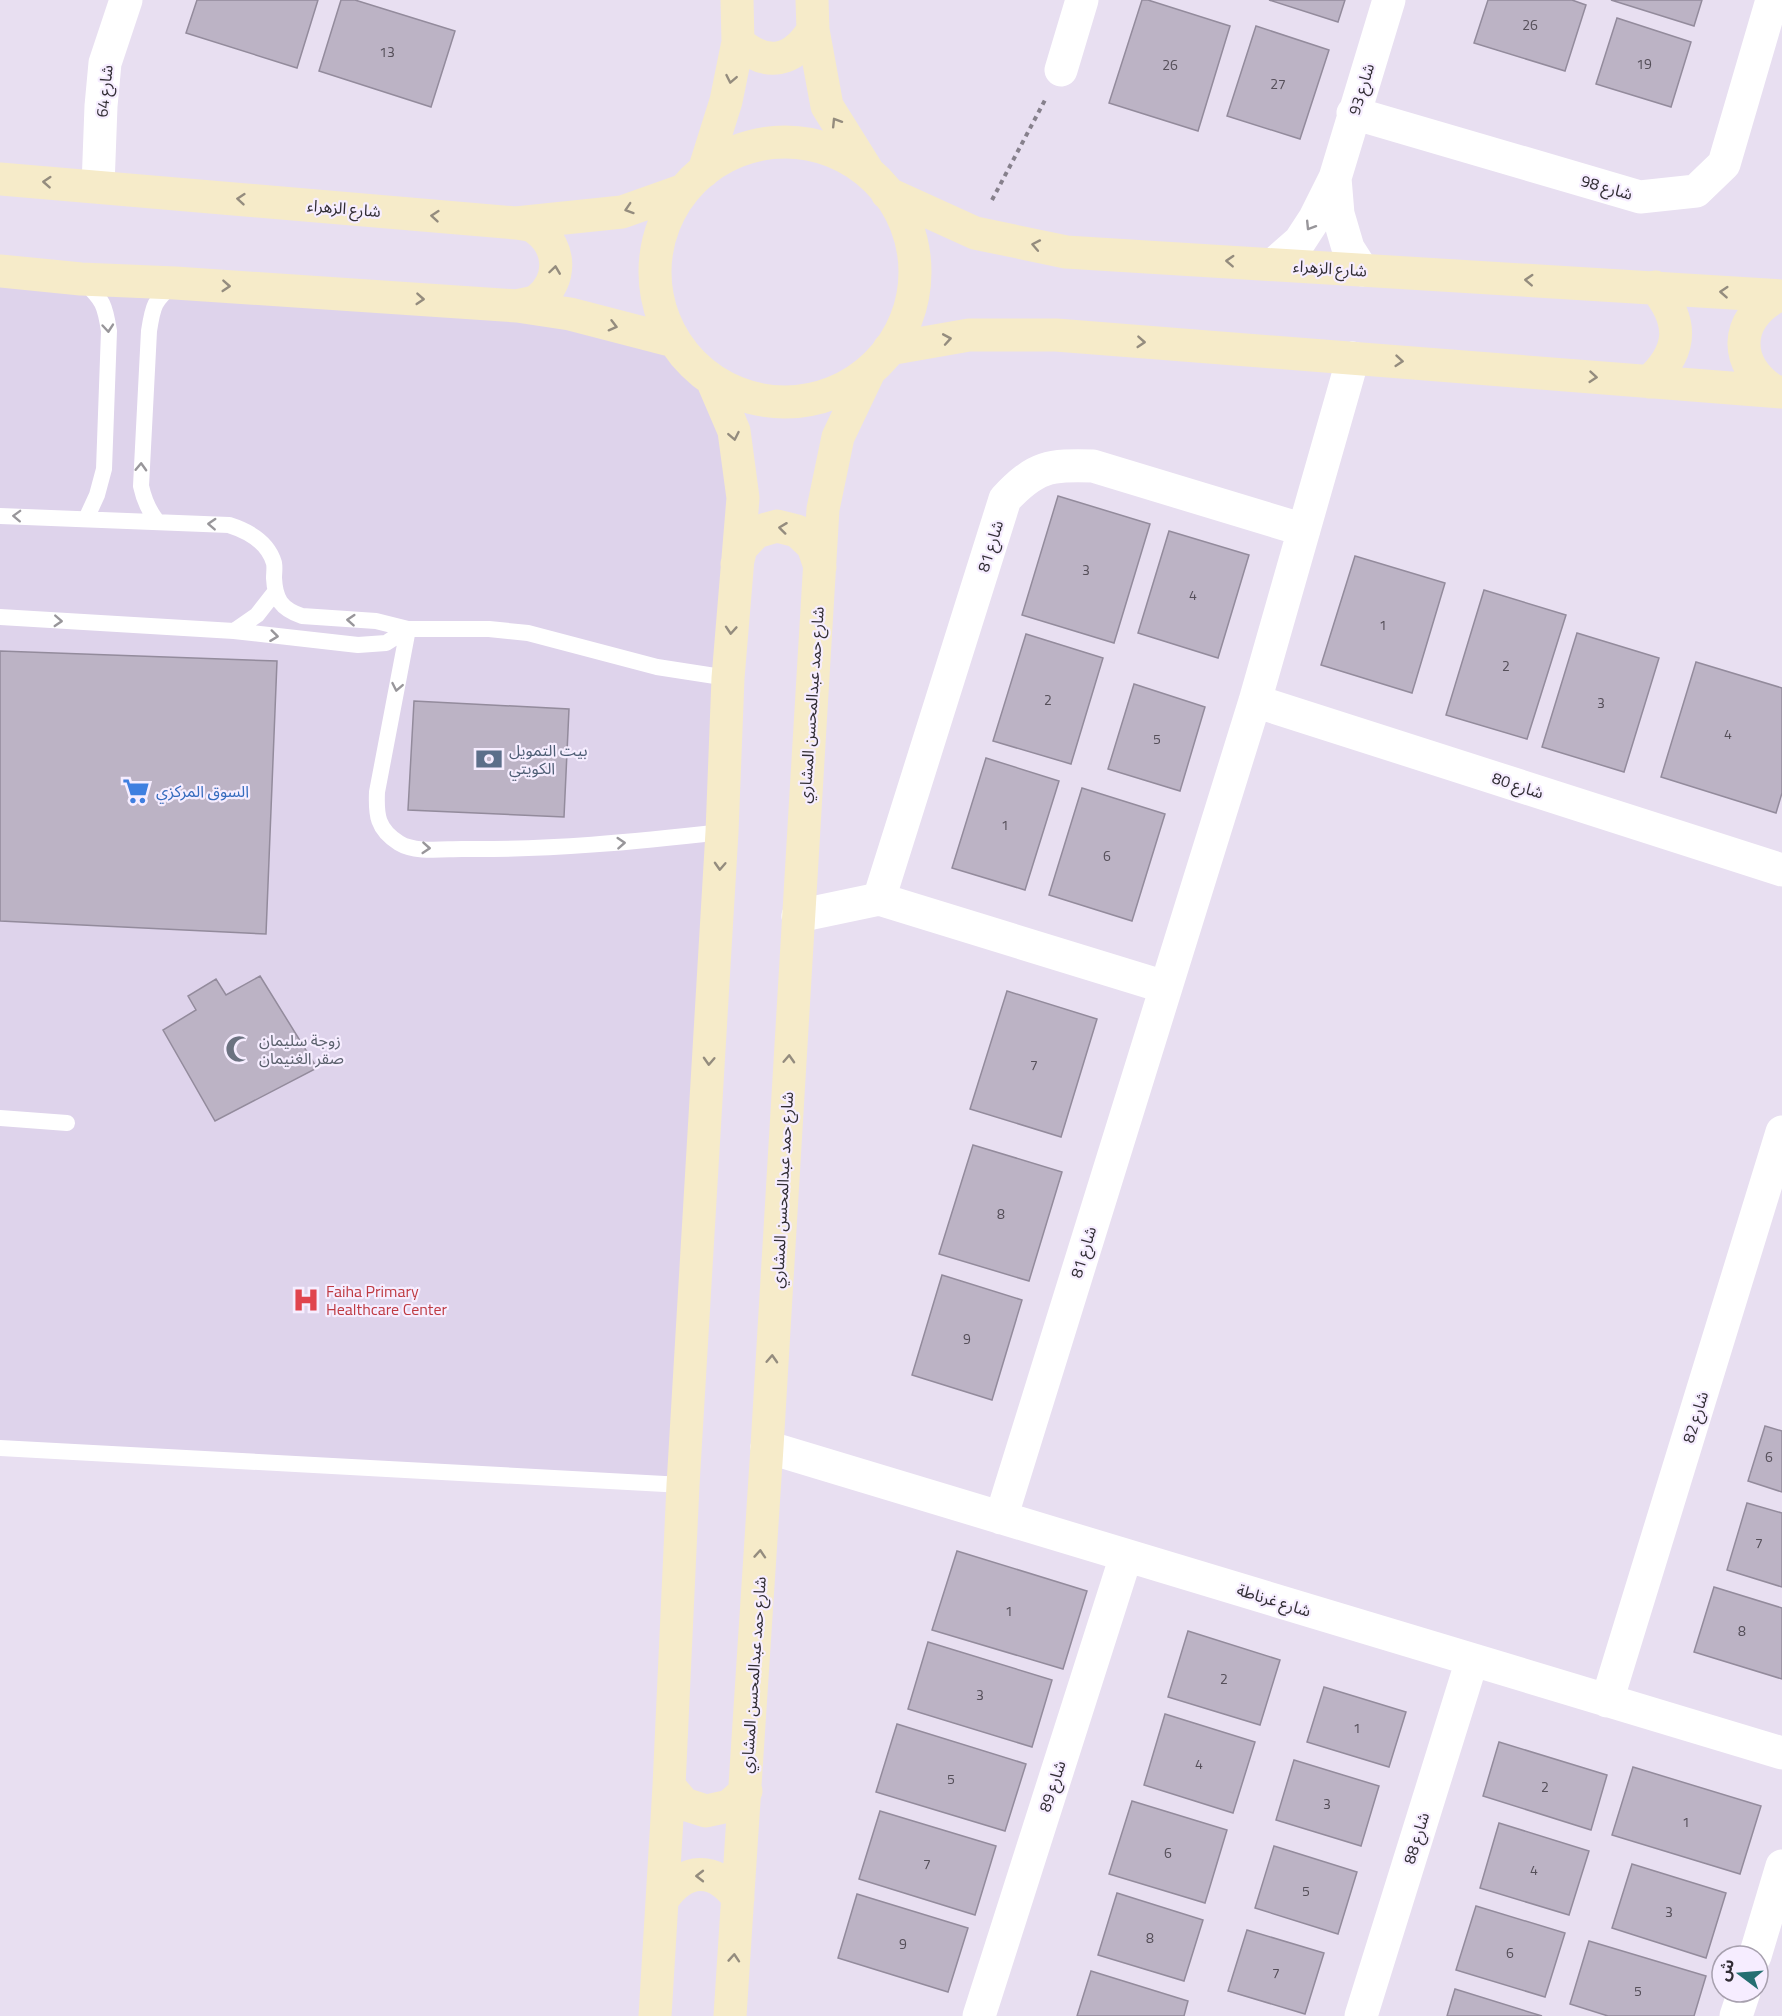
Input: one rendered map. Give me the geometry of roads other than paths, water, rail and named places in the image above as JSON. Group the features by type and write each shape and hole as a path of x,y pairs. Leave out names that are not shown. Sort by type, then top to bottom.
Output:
{"street":[{"name":"شارع 64","path":"98,186 105,63 126,0"},
{"path":"737,0 738,42 726,102 694,180 669,213 658,244 655,277 660,310 674,341 691,363 713,382 755,400 800,402 844,389 879,360 969,335 1056,335 1778,392"},
{"path":"1061,70 1082,0"},
{"name":"شارع 93","path":"1274,264 1300,241 1315,218 1335,178 1389,0"},
{"name":"شارع 98","path":"1353,113 1640,197 1696,191 1724,164 1772,0"},
{"path":"738,42 750,52 764,58 779,58 793,53 805,43 812,15"},
{"path":"812,15 827,106 878,182"},
{"name":"شارع الزهراء","path":"0,179 516,223 622,212 694,180 726,156 765,143 805,144 844,156 878,182 975,233 1066,252 1780,296"},
{"name":"شارع 93","path":"1335,178 1338,214 1348,248 1362,270"},
{"name":"شارع حمد عبدالمحسن المشاري","path":"730,2016 746,1791 823,509 838,437 879,360 904,323 914,288 913,252 903,217 878,182"},
{"path":"516,223 537,228 551,243 557,264 552,285 537,300 517,306"},
{"path":"0,271 81,279 175,282 517,306 570,314 674,341"},
{"path":"1649,382 1672,354 1676,336 1674,318 1667,301 1655,287"},
{"path":"1778,392 1760,382 1750,368 1744,351 1745,334 1751,318 1762,304 1780,296"},
{"name":"شارع 81","path":"1001,1518 1254,701 1353,358"},
{"path":"655,2016 669,1786 683,1485 722,832 728,678 743,498 734,431 713,382"},
{"name":"شارع 81","path":"879,899 1005,499 1021,482 1040,470 1064,465 1094,466 1304,530"},
{"path":"736,569 741,548 756,532 777,526 798,531 813,546 820,567"},
{"name":"شارع 80","path":"1254,701 1782,870"},
{"path":"798,916 879,899 1165,987"},
{"name":"شارع 82","path":"1607,1701 1782,1132"},
{"name":"شارع غرناطة","path":"767,1448 1782,1753"},
{"name":"شارع 89","path":"979,2016 1126,1556"},
{"name":"شارع 88","path":"1361,2016 1472,1660"},
{"path":"669,1786 684,1804 706,1811 729,1806 746,1791"},
{"path":"1759,1944 1782,1866"},
{"path":"663,1899 672,1886 685,1877 700,1874 716,1877 729,1885 738,1898"}],"lane":[{"path":"81,279 101,298 110,331 104,469 97,495 86,519"},
{"path":"158,522 149,511 141,486 149,331 158,297 175,282"},
{"path":"0,516 229,525 249,533 266,549 274,564 275,592 279,602 291,612 302,616 376,621 408,630 489,629 528,633 646,664 728,678"},
{"path":"234,631 257,615 275,592"},
{"path":"0,617 234,631 333,643 374,645 386,643 408,630"},
{"path":"408,630 376,813 383,831 400,844 422,849 519,848 647,841 722,832"},
{"path":"0,1119 67,1123"},
{"path":"0,1448 683,1485"}],"place":[{"name":"بيت التمويل الكويتي","path":"489,759"},
{"name":"السوق المركزي","path":"136,791"},
{"name":"زوجة سليمان صقر الغنيمان","path":"239,1049"},
{"name":"Faiha Primary Healthcare Center","path":"306,1300"}]}
